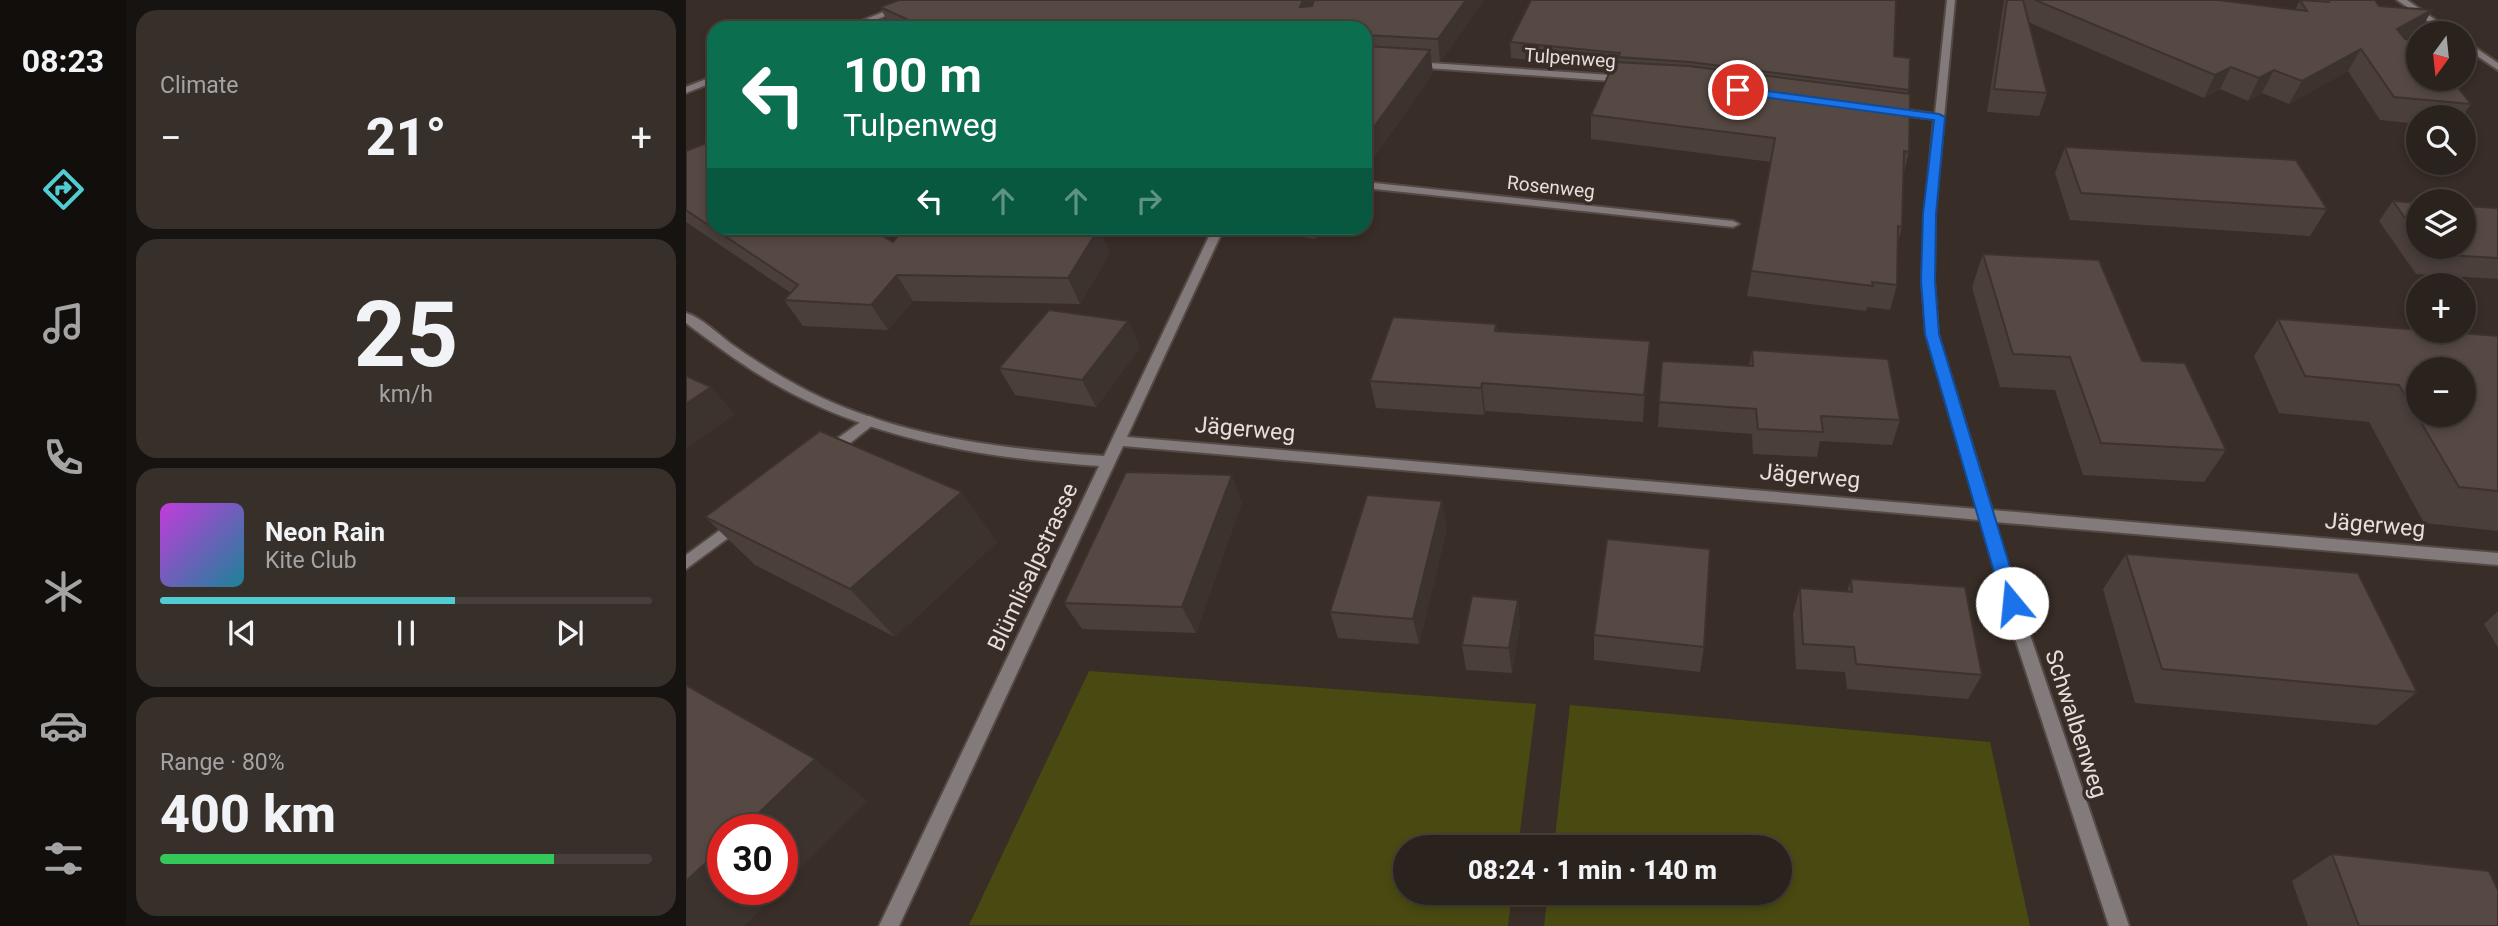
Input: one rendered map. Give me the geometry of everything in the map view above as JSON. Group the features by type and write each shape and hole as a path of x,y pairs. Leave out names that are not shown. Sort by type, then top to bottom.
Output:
{"street":[{"name":"Schwalbenweg","path":"1951,0 1930,214 1928,281 1932,334 2019,626 2119,926"},
{"path":"2401,0 2432,21"},
{"path":"865,21 914,1"},
{"path":"2476,51 2498,67"},
{"name":"Tulpenweg","path":"1405,65 1634,80"},
{"path":"686,90 707,82"},
{"path":"1886,110 1939,117"},
{"name":"Rosenweg","path":"1372,186 1733,224"},
{"name":"Blümlisalpstrasse","path":"889,926 1216,235"},
{"path":"686,317 754,367 808,396 869,421 939,440 1003,452 1108,461"},
{"path":"822,457 869,421"},
{"name":"Jägerweg","path":"1118,441 2498,559"},
{"path":"686,563 749,514"}],"shaded area":[{"path":"1089,671 1536,704 1520,835 1393,835 1393,905 1511,905 1508,926 969,925"},
{"path":"1570,705 1990,742 2030,926 1544,926 1547,905 1792,905 1792,835 1555,835"}],"building":[{"path":"899,0 1303,0 1300,7 1312,6 1314,0 1466,0 1438,39 1372,35 1372,21 911,21 880,7"},
{"path":"1531,0 1896,0 1894,56 1910,58 1909,90 1690,62 1618,57 1620,53 1510,42"},
{"path":"2007,0 2023,0 2047,93 1994,89"},
{"path":"2035,0 2218,0 2307,11 2300,0 2375,0 2379,6 2432,10 2412,21 2406,21 2406,24 2397,29 2406,39 2406,91 2461,91 2471,104 2394,97 2361,49 2302,81 2274,70 2259,78 2231,67 2215,75"},
{"path":"1372,46 1430,50 1372,129"},
{"path":"1614,62 1689,66 1910,94 1909,152 1904,151 1902,227 1898,226 1897,285 1872,282 1873,286 1751,271 1775,138 1591,115"},
{"path":"707,143 707,224 686,210 686,151"},
{"path":"2065,147 2296,160 2327,209 2081,193"},
{"path":"2393,201 2406,202 2406,220"},
{"path":"2476,207 2498,208 2498,258 2476,257"},
{"path":"723,235 881,235 893,242 898,235 1095,235 1068,278 897,275 871,305 784,300 798,285"},
{"path":"1983,254 2099,260 2142,361 2185,363 2226,450 2101,443 2070,357 2013,354"},
{"path":"1049,310 1128,321 1082,380 999,368"},
{"path":"1393,317 1496,324 1495,331 1650,341 1644,395 1482,383 1481,388 1370,381"},
{"path":"2278,319 2406,329 2406,343 2476,343 2476,334 2498,336 2498,491 2459,487 2424,427 2476,427 2476,357 2406,357 2406,397 2399,385 2305,376"},
{"path":"1752,350 1888,359 1900,420 1821,416 1823,432 1758,429 1756,409 1659,402 1662,361 1753,366"},
{"path":"686,376 711,387 686,404"},
{"path":"820,431 962,492 850,589 705,517"},
{"path":"1126,472 1232,475 1182,607 1064,603"},
{"path":"1367,495 1442,501 1413,619 1330,612"},
{"path":"1607,539 1710,549 1704,647 1594,635"},
{"path":"2126,554 2358,573 2417,692 2162,669"},
{"path":"1851,579 1965,587 1982,675 1856,664 1854,647 1803,644 1800,588 1852,592"},
{"path":"1472,596 1518,600 1509,648 1462,645"},
{"path":"686,685 815,759 758,814 707,814 707,862 686,881"},
{"path":"2332,854 2489,871 2498,890 2498,926 2359,926"}],"route":[{"path":"1738,90 1939,117 1930,214 1928,281 1932,334 2012,603"}]}
